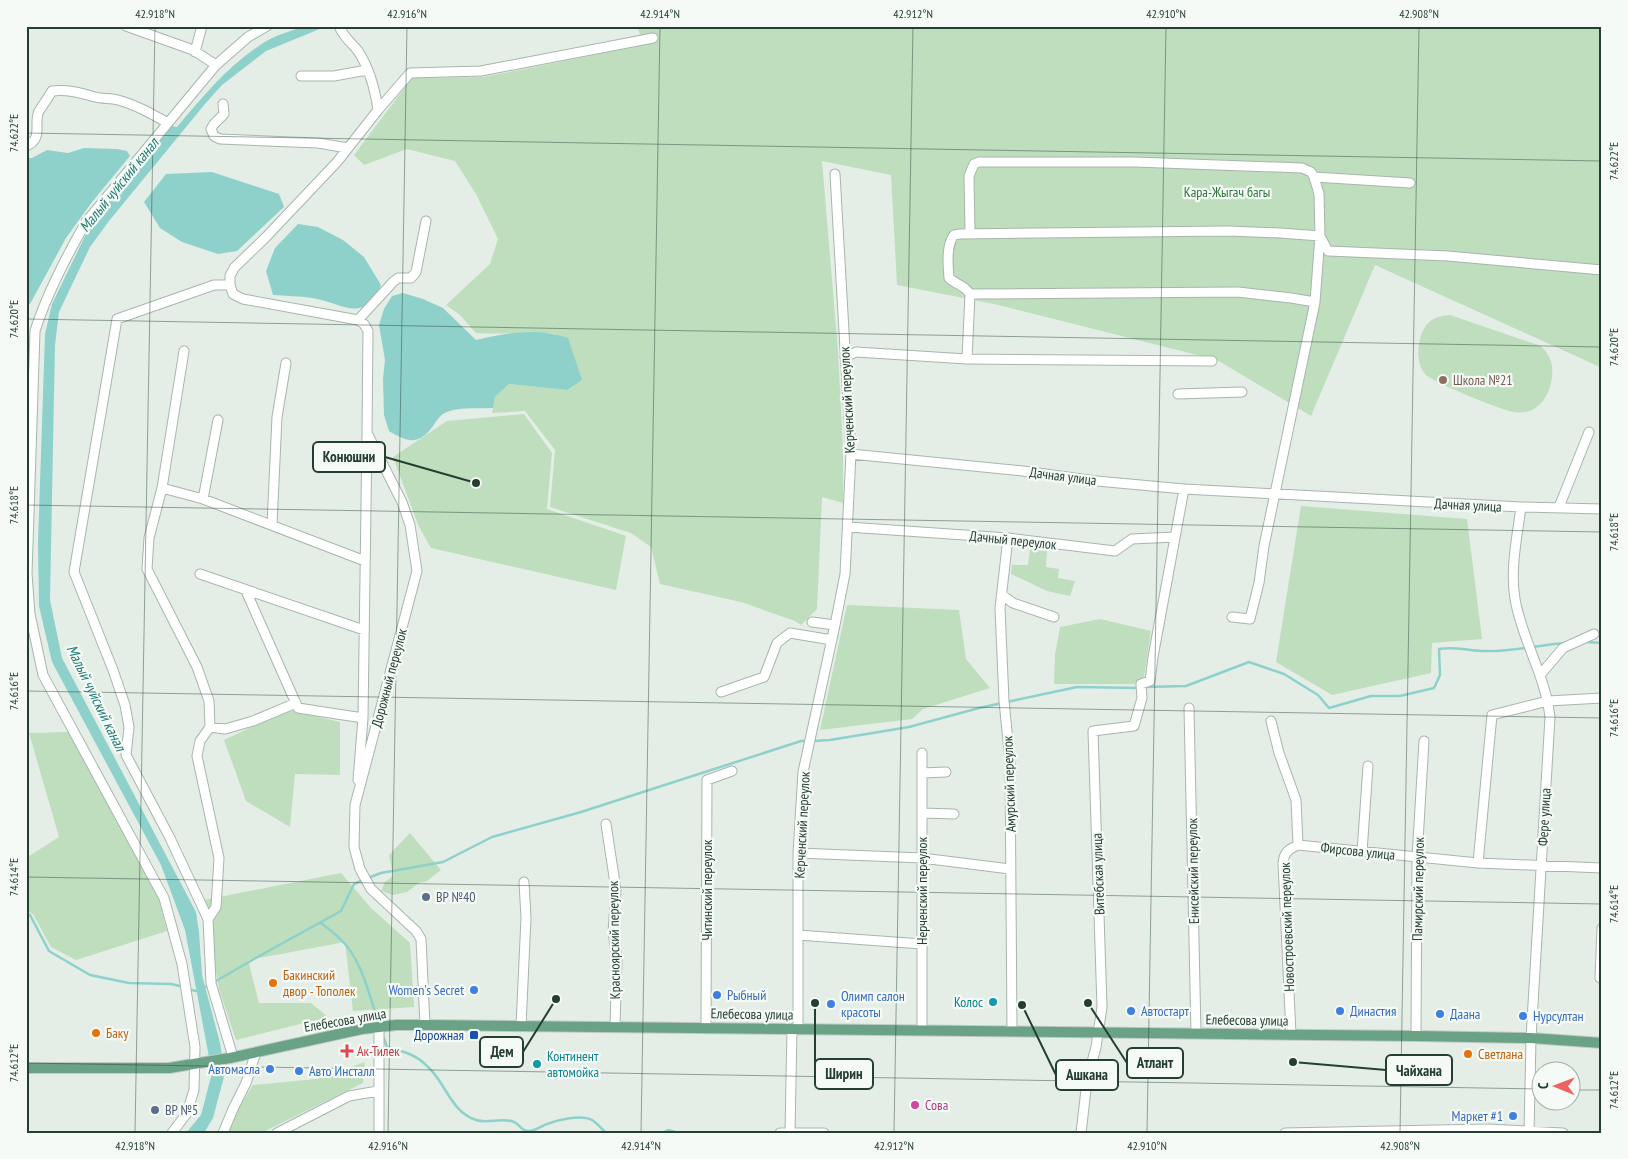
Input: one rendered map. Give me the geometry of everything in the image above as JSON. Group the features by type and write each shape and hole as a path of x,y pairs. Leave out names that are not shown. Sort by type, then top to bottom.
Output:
{"main road":[{"name":"Елебесова улица","path":"26,1068 169,1068 231,1058 362,1029 425,1025 1291,1034 1531,1038 1602,1043"}],"street":[{"path":"126,26 137,28 195,52 216,65"},
{"path":"195,52 202,26"},
{"path":"172,1133 187,1113 194,1090 197,1064 182,964 164,898 43,675 30,614 27,574 35,331 42,309 70,250 86,222 216,65 248,37 267,26"},
{"path":"340,28 344,36 358,51 375,85 378,110"},
{"path":"426,221 416,272 411,278 398,278 393,282 358,320 243,300 233,294 230,276 234,268 337,162 410,73 480,71 653,38"},
{"path":"301,76 334,76 367,70"},
{"path":"26,146 31,144 38,133 38,112 52,91 58,90 83,92 96,97 117,99 143,108 168,123"},
{"path":"222,104 224,114 211,129 214,136 220,138 309,143 348,148"},
{"path":"970,233 969,176 977,162 1135,162 1302,168 1310,172 1314,177 1318,194 1320,236 1315,302 1264,546 1259,583 1250,619 1232,617"},
{"name":"Керченский переулок","path":"790,1132 798,935 798,852 803,772 835,625 844,574 848,527 851,454 835,174"},
{"path":"1314,177 1410,182"},
{"path":"967,359 970,294 966,287 950,280 948,263 952,236 970,233 1228,231 1320,236"},
{"path":"1320,236 1328,252 1448,256 1602,270"},
{"path":"230,285 214,286 118,319 74,572 114,670 125,705 129,727 126,755 169,836 208,919 211,983 231,1058"},
{"path":"970,294 1238,292 1315,302"},
{"name":"Дорожный переулок","path":"358,320 364,324 368,331 368,433 402,502 410,525 417,571 355,805 354,847 360,869 371,889 416,931 421,939 425,1025"},
{"path":"184,351 162,488 149,538 147,569 197,667 209,701 210,727 200,742 197,756 219,858 216,907 208,919"},
{"path":"845,357 856,352 967,359 1212,361"},
{"path":"272,525 277,417 286,363"},
{"path":"1178,394 1242,392"},
{"path":"203,499 218,420"},
{"path":"1559,508 1589,432"},
{"path":"355,805 363,718 368,433"},
{"name":"Дачная улица","path":"851,454 1184,489 1520,508 1602,510"},
{"path":"162,488 203,499 365,561"},
{"path":"1175,537 1184,489"},
{"name":"Фере улица","path":"1520,508 1514,568 1515,599 1541,674 1548,700 1550,717 1531,1038 1529,1132"},
{"name":"Дачный переулок","path":"848,527 1008,538 1114,551 1132,539 1175,537"},
{"name":"Витебская улица","path":"1081,1133 1087,1081 1099,1032 1102,1007 1093,731 1134,726 1142,698 1141,684 1150,681 1152,657 1175,537"},
{"name":"Амурский переулок","path":"1008,538 1000,608 1010,761 1012,1031"},
{"path":"200,574 364,630"},
{"path":"246,590 298,708 363,718"},
{"path":"1002,595 1013,603 1054,617"},
{"path":"812,622 835,625"},
{"path":"721,692 764,677 777,643 790,632 832,640"},
{"path":"1541,674 1563,648 1594,634"},
{"path":"1478,862 1492,715 1548,700 1602,698"},
{"path":"210,727 226,729 253,721 296,703"},
{"name":"Енисейский переулок","path":"1189,708 1196,1033"},
{"path":"1271,721 1279,753 1296,800 1298,845"},
{"name":"Памирский переулок","path":"1416,1036 1417,858 1424,742"},
{"name":"Нерченский переулок","path":"922,753 922,1030"},
{"path":"1362,852 1368,766"},
{"name":"Читинский переулок","path":"706,1028 707,780 732,771"},
{"path":"922,773 946,772"},
{"path":"922,813 954,814"},
{"name":"Красноярский переулок","path":"606,824 616,890 614,932 617,960 615,1026"},
{"name":"Фирсова улица","path":"1298,845 1417,858 1602,868"},
{"name":"Новостроевский переулок","path":"1291,1034 1283,857 1288,850 1298,845"},
{"path":"798,852 922,858 1010,869"},
{"path":"521,1026 526,918 524,882"},
{"path":"1600,978 1602,928"},
{"path":"798,935 922,944"},
{"path":"379,1027 379,1133"},
{"path":"223,1133 232,1109 246,1083 256,1052"},
{"path":"277,1133 350,1096 378,1091"},
{"path":"1285,1133 1488,1129 1563,1133"},
{"path":"780,1133 824,1133"}],"green space":[{"name":"Кара-Жыгач багы","path":"637,26 1602,26 1602,368 1375,265 1311,416 1217,360 994,304 897,285 891,175 822,161 838,351 843,448 843,503 822,497 817,609 801,625 795,621 741,602 660,584 651,547 631,533 550,507 555,450 525,411 492,413 495,397 509,384 567,390 556,334 476,333 460,315 446,305 490,264 498,239 476,194 455,161 407,149 364,165 354,155 412,78 484,77 644,45"},
{"path":"1450,315 1541,346 1551,363 1552,379 1545,398 1536,408 1530,411 1518,412 1507,410 1454,390 1426,375 1418,358 1419,343 1424,328 1434,319"},
{"path":"524,414 552,453 547,509 626,536 616,590 431,548 419,527 393,457 447,421"},
{"path":"1301,506 1467,519 1482,639 1432,643 1431,673 1332,695 1276,662"},
{"path":"1030,550 1047,551 1046,567 1059,569 1058,578 1075,581 1070,596 1047,591 1011,574 1012,565 1028,565"},
{"path":"847,605 959,610 966,659 990,688 923,709 912,719 820,730"},
{"path":"1100,619 1151,631 1144,677 1134,684 1054,684 1055,655 1060,627"},
{"path":"288,710 340,722 340,775 295,774 290,827 246,801 224,740"},
{"path":"68,732 158,896 167,931 76,960 51,947 33,914 26,910 26,858 59,837 29,733"},
{"path":"410,833 441,870 427,881 419,883 407,892 393,895 381,891 385,882 393,876 389,855"},
{"path":"341,873 371,908 410,943 414,1007 353,1011 345,942 248,960 259,1003 311,1003 328,1017 236,1040 219,989 204,900"},
{"path":"365,1062 363,1083 261,1133 228,1133 234,1116 253,1085 316,1079"}],"water":[{"path":"304,26 327,26 266,51 222,85 109,221 90,247 59,312 55,345 50,600 62,658 196,912 202,975 220,1043 225,1073 213,1118 204,1133 186,1133 201,1115 212,1073 185,930 161,865 52,662 39,606 38,543 45,334 52,304 86,234 128,178 172,126 177,127 197,103 242,58 268,40"},
{"path":"84,148 117,149 127,151 130,156 92,202 66,238 30,304 26,305 26,158 32,158 47,150 68,153"},
{"path":"212,172 279,194 284,207 237,251 218,254 182,242 160,228 144,202 166,174"},
{"path":"298,224 318,227 343,240 364,257 381,285 367,305 351,308 312,298 273,295 266,271 275,248"},
{"path":"403,293 443,308 476,340 522,332 545,333 568,338 582,380 567,390 509,384 495,397 493,408 460,409 444,413 423,437 418,439 407,440 395,435 389,431 384,415 383,379 385,360 379,325 384,309 392,296"}],"waterway":[{"path":"1586,642 1602,643"},
{"path":"1144,687 1186,686 1249,662 1284,674 1318,695 1329,708 1371,696 1400,696 1434,688 1440,675 1439,649 1495,651 1565,643"},
{"path":"813,741 909,727 979,708 1077,687 1139,688"},
{"path":"368,878 381,873 443,862 492,837 581,812 801,741 807,741"},
{"path":"204,988 341,911 354,884 363,880"},
{"path":"26,913 30,915 49,951 90,975 129,983 180,986"},
{"path":"321,923 342,941 352,953 365,982 379,1023"},
{"path":"192,990 196,991"},
{"path":"382,1033 387,1047 409,1054 424,1063 454,1103 467,1116 481,1121 509,1121 529,1131 569,1118 587,1118 598,1124 606,1133"},
{"path":"663,1133 668,1130 679,1133"}],"place":[{"name":"Школа №21","path":"1443,380"},
{"name":"Конюшни","path":"476,483"},
{"name":"BP №40","path":"426,897"},
{"name":"Бакинский двор - Тополек","path":"273,983"},
{"name":"Women's Secret","path":"474,990"},
{"name":"Рыбный","path":"717,995"},
{"name":"Дем","path":"556,999"},
{"name":"Колос","path":"993,1002"},
{"name":"Ширин","path":"815,1003"},
{"name":"Атлант","path":"1088,1003"},
{"name":"Олимп салон красоты","path":"831,1004"},
{"name":"Ашкана","path":"1022,1005"},
{"name":"Автостарт","path":"1131,1011"},
{"name":"Династия","path":"1340,1011"},
{"name":"Даана","path":"1440,1014"},
{"name":"Нурсултан","path":"1523,1016"},
{"name":"Баку","path":"96,1033"},
{"name":"Дорожная","path":"474,1035"},
{"name":"Ак-Тилек","path":"347,1051"},
{"name":"Светлана","path":"1468,1054"},
{"name":"Чайхана","path":"1293,1062"},
{"name":"Континент автомойка","path":"537,1064"},
{"name":"Автомасла","path":"270,1069"},
{"name":"Авто Инсталл","path":"299,1071"},
{"name":"Сова","path":"915,1105"},
{"name":"BP №5","path":"155,1110"},
{"name":"Маркет #1","path":"1513,1116"}],"water label":[{"name":"Малый чуйский канал","path":"119,185"},
{"name":"Малый чуйский канал","path":"96,698"}]}
